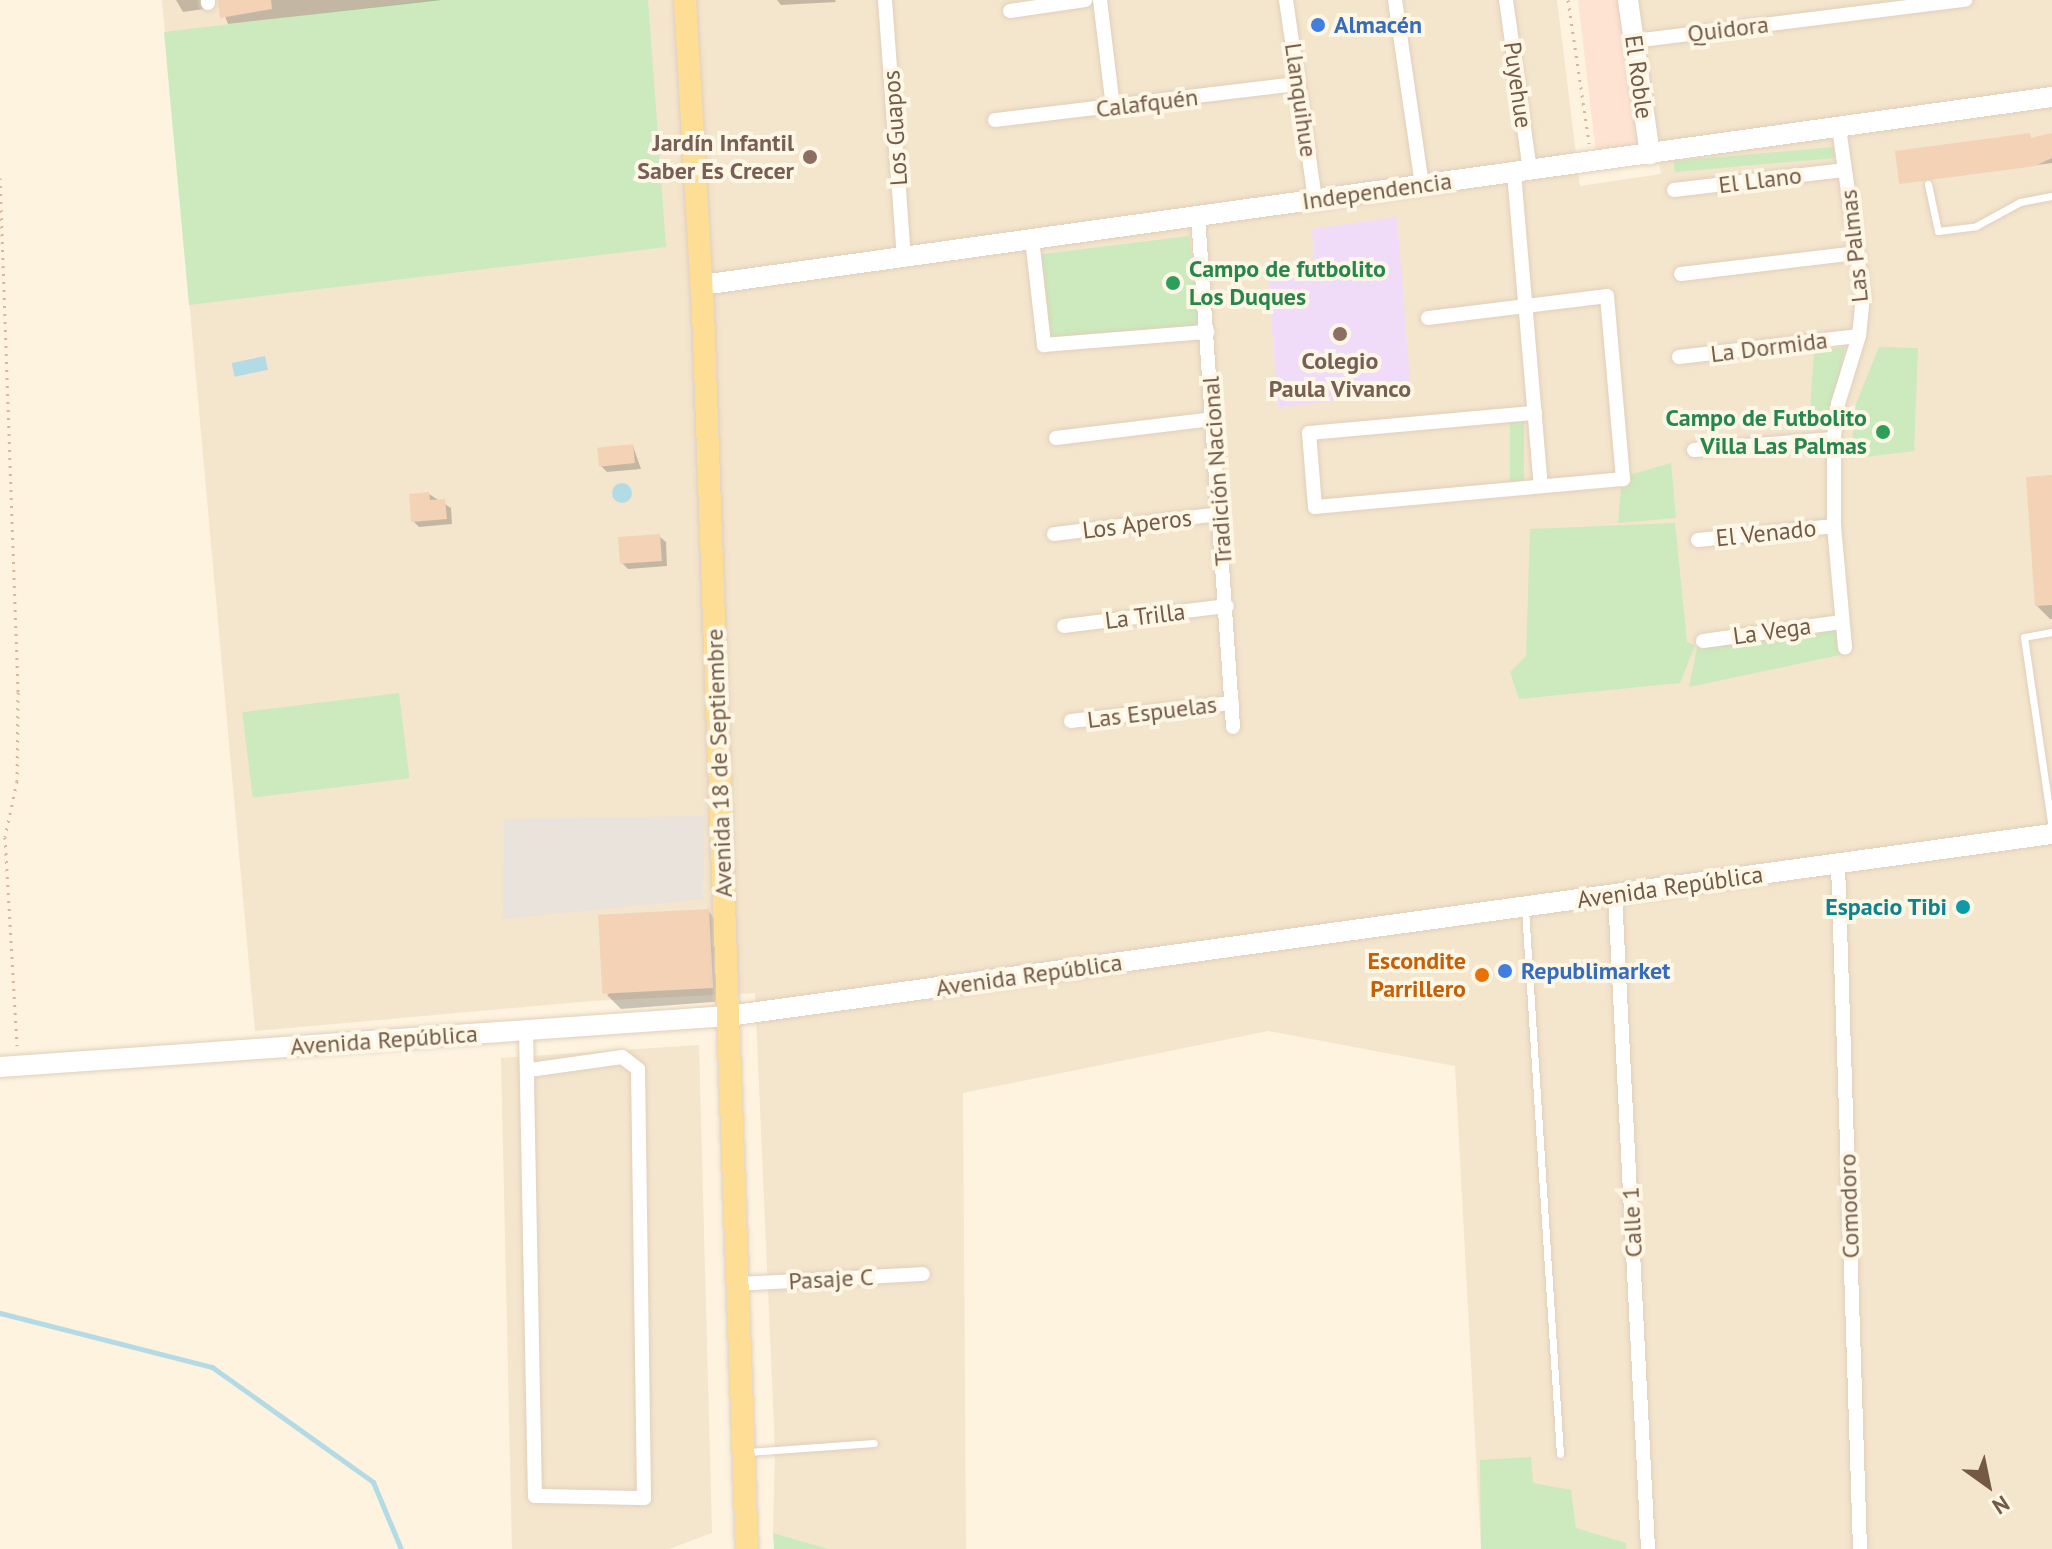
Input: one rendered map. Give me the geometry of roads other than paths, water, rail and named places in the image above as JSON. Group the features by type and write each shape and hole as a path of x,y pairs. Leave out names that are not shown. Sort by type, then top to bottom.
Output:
{"main road":[{"name":"Avenida 18 de Septiembre","path":"685,0 702,285 747,1538"},
{"name":"El Roble","path":"1628,0 1650,154"},
{"name":"Independencia","path":"702,285 2052,97"},
{"name":"Avenida República","path":"9,1067 728,1016 2052,832"}],"street":[{"name":"Los Guapos","path":"885,0 904,257"},
{"path":"1010,11 1085,0"},
{"path":"1100,0 1113,108"},
{"name":"Llanquihue","path":"1286,0 1315,200"},
{"path":"1395,0 1422,185"},
{"name":"Puyehue","path":"1506,0 1522,171 1525,303 1541,486"},
{"name":"Quidora","path":"1634,41 1965,0"},
{"name":"Calafquén","path":"995,120 1298,84"},
{"name":"Las Palmas","path":"1839,128 1863,296 1859,336 1838,404 1834,439 1834,526 1845,648"},
{"name":"El Llano","path":"1674,190 1845,170"},
{"name":"Tradición Nacional","path":"1198,216 1233,727"},
{"path":"1032,239 1044,345 1207,332"},
{"path":"1681,274 1858,253"},
{"path":"1428,318 1497,311 1525,303 1607,296 1623,479 1315,507 1309,433 1535,413"},
{"name":"La Dormida","path":"1679,357 1859,336"},
{"path":"1056,438 1212,419"},
{"path":"1694,450 1834,439"},
{"name":"Los Aperos","path":"1054,534 1220,514"},
{"name":"El Venado","path":"1698,540 1834,526"},
{"name":"La Trilla","path":"1064,626 1227,606"},
{"name":"La Vega","path":"1703,641 1842,622"},
{"name":"Las Espuelas","path":"1071,721 1232,703"},
{"name":"Comodoro","path":"1838,864 1860,1549"},
{"name":"Calle 1","path":"1615,895 1648,1549"},
{"path":"526,1030 535,1496 644,1498 638,1069 622,1057 608,1057 529,1070"},
{"name":"Pasaje C","path":"738,1284 923,1274"}],"lane":[{"path":"1928,184 1938,231 1976,226 2020,202 2052,196"},
{"path":"2052,632 2024,637 2052,832"},
{"path":"1525,907 1560,1454"},
{"path":"744,1452 874,1443"}],"water":[{"path":"265,356 268,370 235,377 232,363"},
{"path":"618,483 626,483 632,493 626,503 618,503 612,497 612,489"}],"waterway":[{"path":"0,1313 212,1367 373,1482 401,1549"}],"place":[{"name":"Almacén","path":"1318,25"},
{"name":"Jardín Infantil Saber Es Crecer","path":"810,157"},
{"name":"Campo de futbolito Los Duques","path":"1173,283"},
{"name":"Colegio Paula Vivanco","path":"1340,334"},
{"name":"Campo de Futbolito Villa Las Palmas","path":"1883,432"},
{"name":"Espacio Tibi","path":"1963,907"},
{"name":"Republimarket","path":"1505,971"},
{"name":"Escondite Parrillero","path":"1482,975"}]}
